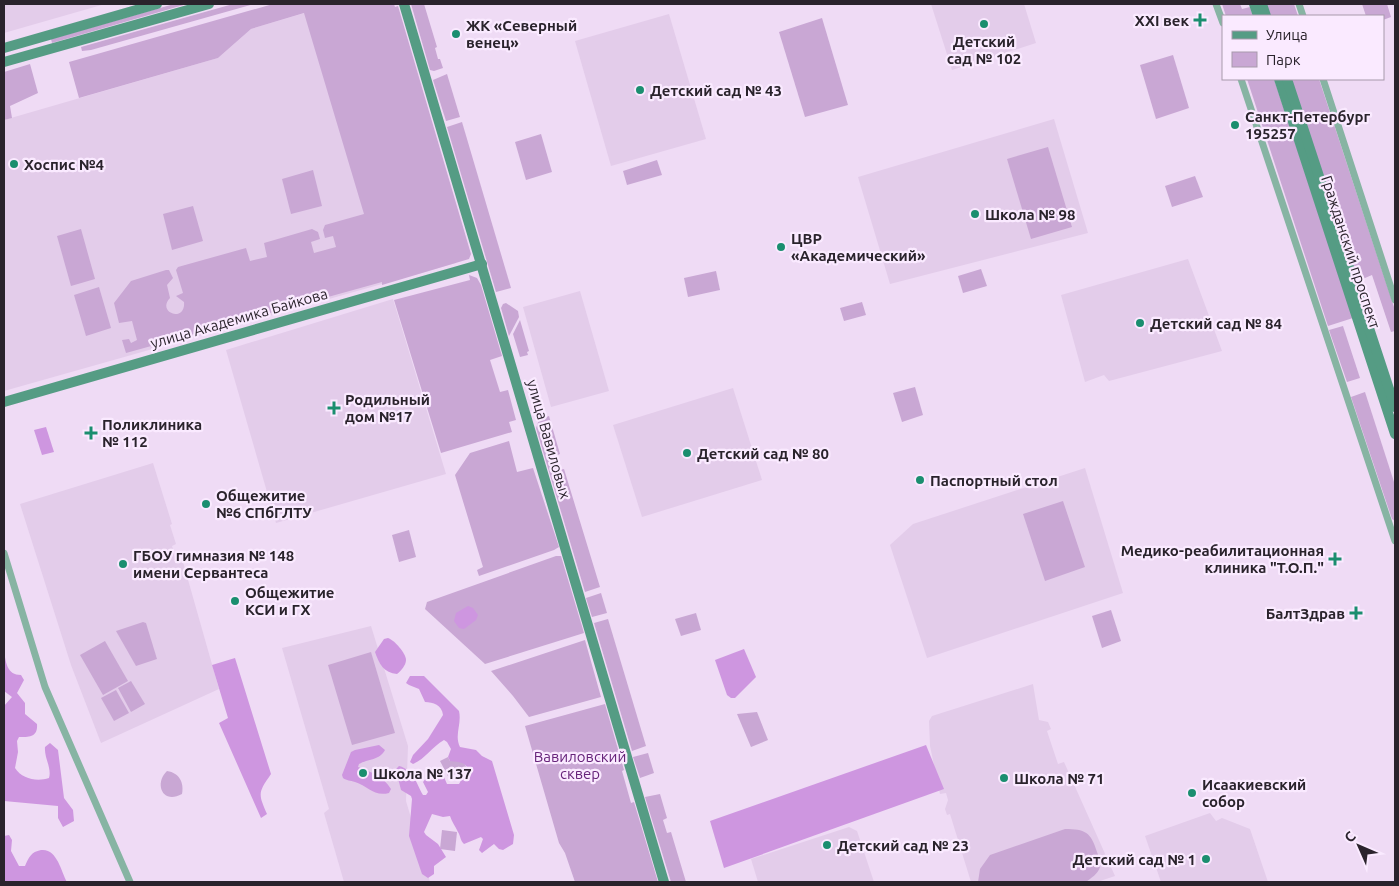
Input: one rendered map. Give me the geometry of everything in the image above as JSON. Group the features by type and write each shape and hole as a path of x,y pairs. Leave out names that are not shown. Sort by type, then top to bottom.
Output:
{"street":[{"path":"4,48 157,4"},
{"path":"4,62 209,4"},
{"name":"улица Вавиловых","path":"404,4 664,882"},
{"path":"1216,4 1222,21"},
{"path":"1241,80 1393,527 1395,541"},
{"name":"Гражданский проспект","path":"1278,80 1395,434"},
{"name":"Гражданский проспект","path":"1287,80 1395,407"},
{"path":"1323,80 1395,300"},
{"name":"улица Академика Байкова","path":"4,402 482,264"},
{"path":"4,553 45,687 130,882"}],"shaded area":[{"path":"4,4 105,4 4,33"},
{"path":"335,4 456,263 4,391 4,120 218,58 251,29"},
{"name":"Детский сад № 102","path":"931,4 1024,4 1036,43 952,70"},
{"name":"Детский сад № 43","path":"669,14 706,139 611,166 575,41"},
{"name":"Школа № 98","path":"1054,119 1088,233 890,284 858,177"},
{"name":"Детский сад № 84","path":"1188,259 1222,351 1109,381 1104,375 1085,382 1061,295"},
{"path":"580,291 609,391 551,407 523,307"},
{"name":"Родильный дом №17","path":"393,299 446,474 276,523 226,350"},
{"name":"Детский сад № 80","path":"733,388 762,480 642,517 613,425"},
{"path":"46,427 54,452 42,455 34,430"},
{"path":"153,463 172,524 170,525 176,544 172,546 175,557 181,555 219,689 101,743 71,665 20,504"},
{"path":"1085,468 1123,593 927,658 890,545 913,524"},
{"path":"468,606 473,608 478,615 476,620 464,629 459,628 454,621 456,613"},
{"name":"Школа № 137","path":"371,626 408,746 406,801 430,882 344,882 324,813 329,809 282,648"},
{"path":"388,638 399,647 405,657 406,662 402,670 397,674 385,670 375,652 384,639"},
{"path":"744,649 756,677 735,698 731,698 727,695 715,660"},
{"path":"4,651 10,671 21,675 24,680 17,693 25,703 25,714 37,724 34,734 19,737 17,741 18,752 15,768 22,775 30,779 40,780 49,778 50,770 45,747 50,743 58,750 64,798 73,810 74,821 63,827 58,818 58,806 4,801 4,706 12,697 4,691"},
{"path":"235,658 271,774 261,793 262,802 267,814 261,818 219,723 228,718 212,665"},
{"path":"410,676 424,676 459,711 458,743 460,747 476,750 482,756 492,761 514,835 513,844 503,850 494,844 482,853 479,850 483,839 481,837 464,844 450,816 443,817 432,814 424,832 438,844 446,857 434,866 434,874 428,878 422,874 409,836 412,799 411,796 401,790 398,778 393,772 399,766 408,771 423,795 426,795 428,792 423,782 428,776 444,777 447,784 459,784 463,777 470,773 463,763 450,761 448,757 451,749 444,740 417,762 413,764 410,762 413,755 428,739 443,715 437,705 425,702 419,689 406,683"},
{"name":"Школа № 71","path":"1033,684 1039,720 1048,722 1051,729 1047,731 1058,764 1064,762 1115,876 1097,882 971,882 950,814 947,815 945,809 948,800 946,793 940,794 930,746 929,721 932,716"},
{"path":"379,745 385,750 383,753 377,758 359,764 358,767 384,781 391,789 389,793 384,794 379,794 353,781 346,780 342,775 351,752"},
{"path":"926,745 944,789 724,868 710,821"},
{"name":"Детский сад № 1","path":"1210,813 1216,821 1222,818 1250,829 1268,882 1161,882 1145,836"},
{"name":"Детский сад № 23","path":"849,827 857,831 874,882 758,882 751,859"},
{"path":"9,835 12,840 11,851 19,866 25,866 35,852 46,850 55,856 67,882 4,882 4,836"}],"green space":[{"path":"174,4 187,4 52,43 51,39"},
{"path":"233,4 254,4 82,51 81,47"},
{"path":"273,4 394,4 395,7 398,6 471,254 469,259 382,285 382,282 126,353 122,340 129,339 131,343 137,340 132,321 119,323 114,303 131,281 169,270 173,278 167,285 170,298 167,308 172,314 177,314 181,312 184,302 176,296 183,293 176,270 178,267 246,248 250,261 267,257 264,243 312,229 318,232 320,239 311,242 314,253 336,247 333,236 325,238 323,230 325,225 364,214 304,13 251,29 218,58 79,98 69,62"},
{"path":"411,4 424,4 437,47 435,48 438,59 440,59 443,68 434,71 430,70"},
{"path":"1222,4 1240,4 1242,9 1250,7 1253,15 1226,15"},
{"path":"1266,4 1294,4 1298,15 1270,15"},
{"path":"1362,4 1387,4 1391,17 1384,20 1384,15 1366,15"},
{"path":"822,18 848,105 805,117 779,32"},
{"path":"1173,55 1189,108 1156,119 1140,65"},
{"path":"30,64 38,93 10,106 12,118 4,120 4,72"},
{"path":"447,74 460,117 446,121 433,80"},
{"path":"1247,80 1274,80 1353,318 1328,326"},
{"path":"1291,80 1319,80 1395,310 1395,331 1391,332 1372,275 1358,281"},
{"path":"462,122 511,288 496,292 447,127"},
{"path":"541,134 552,172 526,180 515,142"},
{"path":"1048,147 1072,227 1031,239 1007,159"},
{"path":"657,160 662,175 627,185 623,171"},
{"path":"313,170 322,206 291,214 282,179"},
{"path":"1195,176 1203,197 1172,207 1165,186"},
{"path":"193,206 203,241 172,250 163,214"},
{"path":"81,229 95,279 71,286 57,236"},
{"path":"981,269 987,286 963,293 958,276"},
{"path":"716,271 720,290 688,297 684,278"},
{"path":"469,275 477,278 481,285 502,356 490,360 500,392 508,390 516,420 509,422 512,432 441,453 394,300 470,280"},
{"path":"99,287 111,328 86,336 74,295"},
{"path":"862,302 866,315 844,321 840,308"},
{"path":"506,303 518,311 519,317 509,336 501,308"},
{"path":"520,320 529,351 527,352 528,355 520,357 513,334"},
{"path":"1343,326 1360,378 1347,382 1329,330"},
{"path":"915,387 923,415 902,422 893,393"},
{"path":"1365,392 1395,485 1395,521 1392,519 1351,397"},
{"path":"549,416 560,454 555,456 559,470 564,469 600,587 585,592 536,428 539,420"},
{"path":"509,441 517,472 533,468 559,547 479,576 477,570 483,567 455,475 470,453"},
{"path":"1063,501 1085,567 1045,581 1023,514"},
{"path":"409,530 416,557 399,562 392,535"},
{"path":"556,556 561,556 584,633 485,664 425,609 427,602"},
{"path":"601,593 607,613 592,617 586,598"},
{"path":"1111,610 1121,641 1102,648 1092,616"},
{"path":"696,613 701,630 681,636 675,619"},
{"path":"608,619 646,746 632,751 594,623"},
{"path":"143,622 146,623 157,659 136,666 116,631"},
{"name":"Вавиловский сквер","path":"585,640 601,697 529,717 491,671"},
{"path":"105,641 128,681 103,695 80,655"},
{"path":"371,652 395,733 352,745 328,665"},
{"path":"131,681 145,704 131,712 118,688"},
{"path":"116,690 129,713 114,721 101,698"},
{"name":"Вавиловский сквер","path":"605,704 624,770 622,771 631,803 634,802 658,882 575,882 565,853 559,843 525,726"},
{"path":"757,712 768,740 751,747 737,714"},
{"path":"648,753 654,773 640,778 633,757"},
{"path":"460,756 468,770 450,780 440,761 448,757 450,761"},
{"path":"167,771 175,774 180,779 182,794 169,797 162,791 161,781"},
{"path":"660,794 667,818 663,820 667,833 671,832 686,882 671,882 645,797"},
{"path":"1065,829 1086,833 1095,845 1100,860 1100,867 1096,874 1086,882 978,882 980,869 990,855"},
{"path":"442,830 457,832 455,851 440,849"}],"place":[{"name":"XXI век","path":"1200,20"},
{"name":"Детский сад № 102","path":"984,24"},
{"name":"ЖК «Северный венец»","path":"456,34"},
{"name":"Детский сад № 43","path":"640,90"},
{"name":"Санкт-Петербург 195257","path":"1235,125"},
{"name":"Хоспис №4","path":"14,164"},
{"name":"Школа № 98","path":"975,214"},
{"name":"ЦВР «Академический»","path":"781,247"},
{"name":"Детский сад № 84","path":"1140,323"},
{"name":"Родильный дом №17","path":"334,408"},
{"name":"Поликлиника № 112","path":"91,433"},
{"name":"Детский сад № 80","path":"687,453"},
{"name":"Паспортный стол","path":"920,480"},
{"name":"Общежитие №6 СПбГЛТУ","path":"206,504"},
{"name":"Медико-реабилитационная клиника \"Т.О.П.\"","path":"1335,559"},
{"name":"ГБОУ гимназия № 148 имени Сервантеса","path":"123,564"},
{"name":"Общежитие КСИ и ГХ","path":"235,601"},
{"name":"БалтЗдрав","path":"1356,613"},
{"name":"Школа № 137","path":"363,773"},
{"name":"Школа № 71","path":"1004,778"},
{"name":"Исаакиевский собор","path":"1192,793"},
{"name":"Детский сад № 23","path":"827,845"},
{"name":"Детский сад № 1","path":"1206,859"}]}
